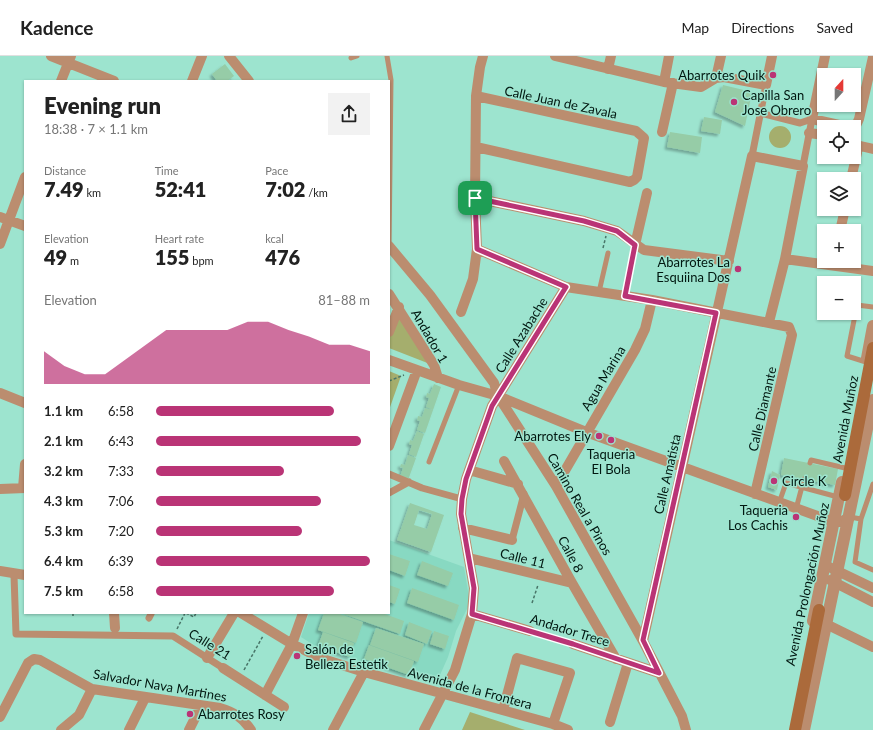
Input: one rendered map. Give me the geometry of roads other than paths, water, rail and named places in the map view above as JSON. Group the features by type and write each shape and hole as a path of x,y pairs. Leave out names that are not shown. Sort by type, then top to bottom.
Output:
{"main road":[{"name":"Avenida Muñoz","path":"844,496 873,348"},
{"name":"Avenida Muñoz","path":"844,496 873,374"},
{"path":"795,730 822,611 800,730"}],"street":[{"path":"51,56 69,59 112,80"},
{"path":"192,80 202,56"},
{"path":"229,56 248,80"},
{"path":"461,312 472,279 477,249 475,198 476,96 483,56"},
{"path":"557,56 668,83 701,87 716,78 724,77 766,85"},
{"path":"608,69 611,56"},
{"path":"662,132 668,83 669,56"},
{"path":"716,78 721,56"},
{"path":"772,56 752,156 803,166"},
{"path":"477,249 566,287 652,300 769,322 785,259 825,56"},
{"path":"858,120 873,57"},
{"path":"61,80 69,59"},
{"name":"Calle Juan de Zavala","path":"476,96 640,133 644,138 637,177 630,182 476,147"},
{"path":"760,113 800,123 812,119 817,120"},
{"path":"810,133 817,134"},
{"path":"861,146 873,149"},
{"name":"Calle Amatista","path":"643,640 752,156"},
{"path":"0,244 5,218 24,179"},
{"path":"635,245 647,193"},
{"path":"475,198 584,221 617,231 644,250 729,261"},
{"path":"5,218 24,226"},
{"name":"Camino Real a Pinos","path":"390,247 430,295 494,383 498,396 556,486 643,640 682,716 686,730"},
{"path":"785,259 817,262"},
{"path":"858,268 873,271"},
{"name":"Calle Azabache","path":"424,730 455,670 472,614 474,588 463,528 462,499 469,470 492,406 566,287"},
{"name":"Andador 1","path":"390,295 434,365 438,378"},
{"name":"Agua Marina","path":"556,486 635,350 645,329 652,300"},
{"name":"Andador 1","path":"390,330 399,308"},
{"name":"Calle Diamante","path":"755,494 792,335 791,330 787,325 769,322"},
{"name":"Avenida Prolongación Muñoz","path":"790,730 834,522 844,496 845,468 873,326"},
{"path":"390,360 459,385 498,396 586,432 834,522 856,518"},
{"path":"390,443 417,370"},
{"path":"0,393 24,403"},
{"name":"Avenida Prolongación Muñoz","path":"804,730 837,577 856,518 873,400"},
{"name":"Calle 8","path":"504,461 616,658"},
{"path":"469,470 518,484"},
{"path":"390,474 444,495 462,499"},
{"path":"390,492 409,482"},
{"path":"0,489 24,488"},
{"path":"463,528 512,540 524,494"},
{"name":"Calle 11","path":"469,558 572,583"},
{"path":"0,571 14,575 24,575"},
{"path":"824,571 837,577 873,588"},
{"name":"Calle 21","path":"14,575 16,634 173,636 284,707"},
{"path":"837,577 873,602"},
{"path":"114,614 115,628"},
{"path":"207,658 233,614"},
{"name":"Avenida de la Frontera","path":"243,614 307,653 364,672 553,724 568,730"},
{"path":"265,694 292,644 303,614"},
{"name":"Andador Trece","path":"472,614 530,631"},
{"path":"826,624 873,647"},
{"name":"Andador Trece","path":"573,644 659,673"},
{"path":"503,710 517,658 570,673 553,724"},
{"name":"Salvador Nava Martines","path":"0,717 28,663 34,659 40,660 92,689 220,708 230,711 243,719 251,730"},
{"path":"610,722 628,662"},
{"path":"333,730 364,672"},
{"path":"61,730 79,715 92,689"},
{"path":"129,730 145,698"},
{"path":"189,730 201,706"}],"lane":[{"path":"351,58 357,56"},
{"path":"387,56 391,80 390,133"},
{"path":"625,296 635,245"},
{"path":"599,292 608,253"},
{"path":"866,362 847,356 858,304 873,307"},
{"path":"429,462 459,385"},
{"path":"810,463 811,460 845,468"},
{"path":"796,509 804,479"},
{"path":"779,503 786,483 802,488 844,496"},
{"path":"873,484 856,518 855,562 873,570"}],"place":[{"name":"Abarrotes Quik","path":"773,75"},
{"name":"Capilla San Jose Obrero","path":"734,102"},
{"name":"Abarrotes La Esquiina Dos","path":"738,269"},
{"name":"Abarrotes Ely","path":"599,436"},
{"name":"Taqueria El Bola","path":"611,440"},
{"name":"Circle K","path":"774,481"},
{"name":"Taqueria Los Cachis","path":"796,517"},
{"name":"Salón de Belleza Estetik","path":"297,656"},
{"name":"Abarrotes Rosy","path":"190,714"}]}
